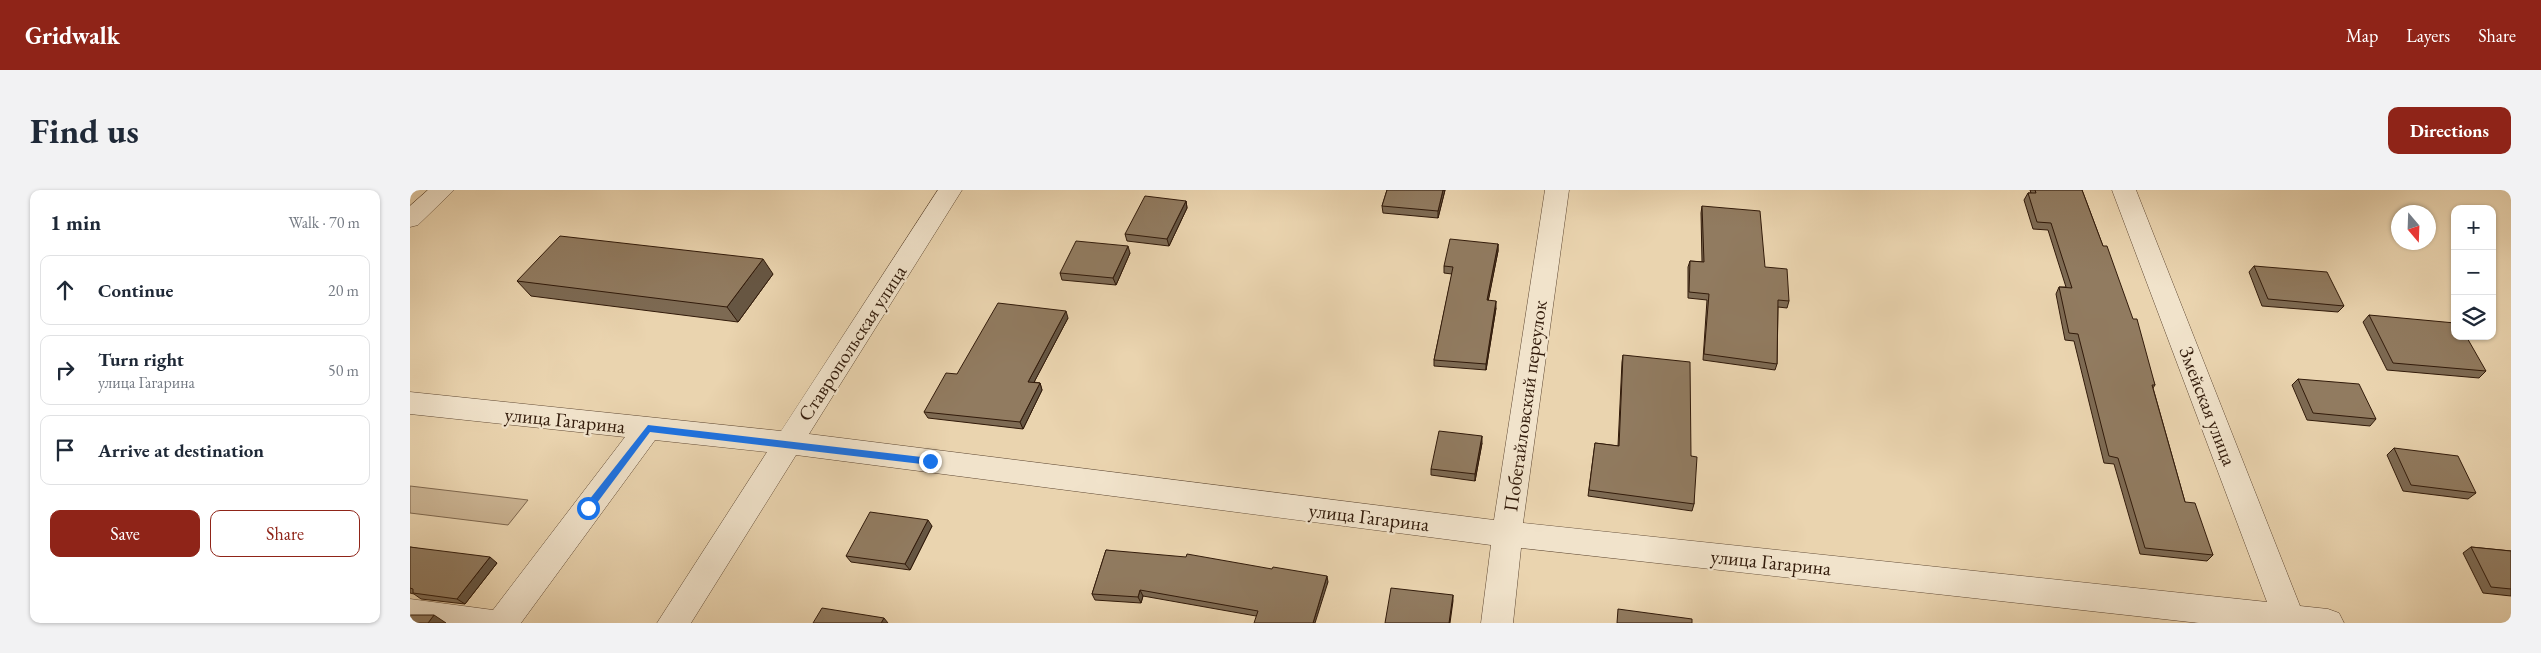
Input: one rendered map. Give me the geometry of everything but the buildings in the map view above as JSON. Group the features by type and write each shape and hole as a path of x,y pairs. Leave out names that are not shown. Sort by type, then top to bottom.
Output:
{"street":[{"path":"410,219 442,190"},
{"name":"Ставропольская улица","path":"673,623 950,190"},
{"name":"Побегайловский переулок","path":"1497,623 1507,534 1556,190"},
{"name":"Змейская улица","path":"2124,190 2290,621"},
{"name":"улица Гагарина","path":"410,403 788,443 1507,534 2290,621 2328,623"},
{"path":"502,623 648,428"},
{"path":"410,613 488,623"}],"shaded area":[{"path":"410,486 528,500 508,525 410,513"}],"route":[{"path":"588,508 648,428 930,461"}]}
